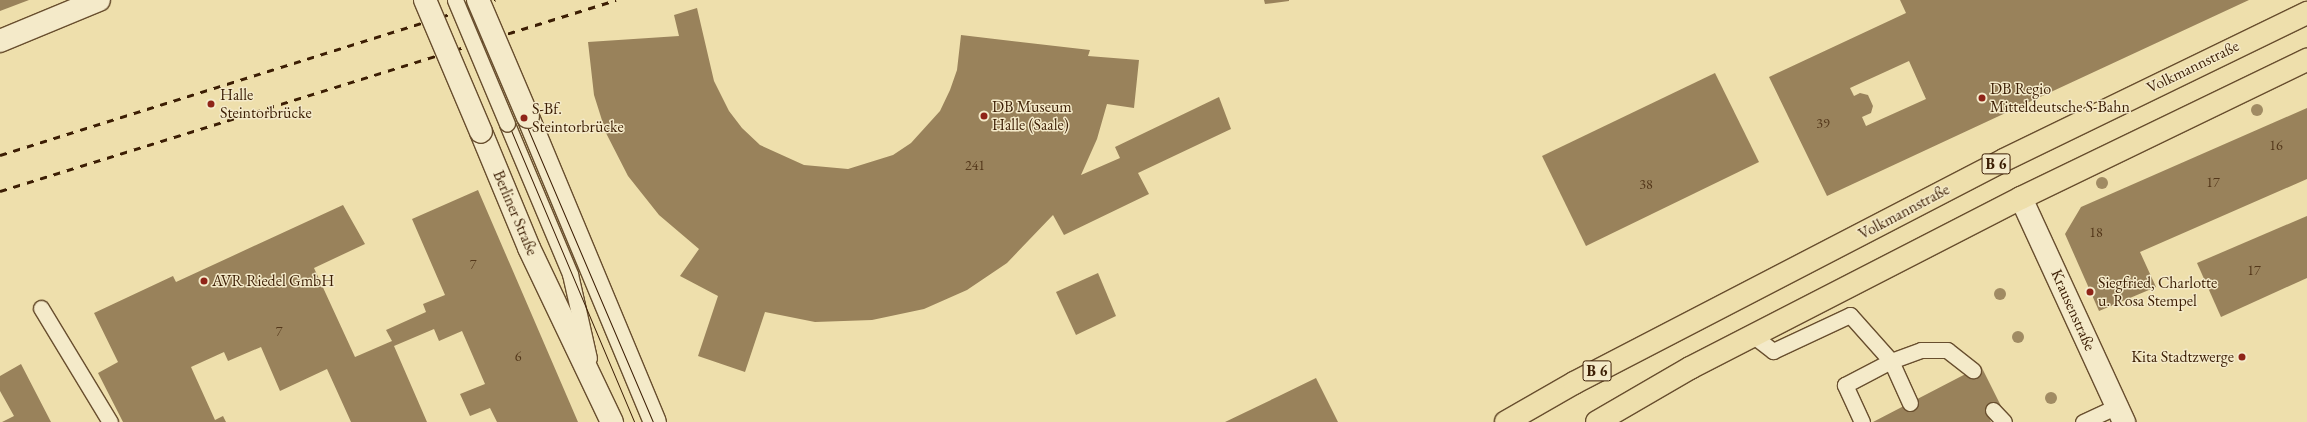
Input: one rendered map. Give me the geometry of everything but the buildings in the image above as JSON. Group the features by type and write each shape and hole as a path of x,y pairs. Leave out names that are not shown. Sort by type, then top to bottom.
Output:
{"main road":[{"name":"Volkmannstraße","path":"1506,422 1574,383 2004,160 2307,13"},
{"name":"B 6","path":"1597,422 1690,368 1755,338 2022,198 2307,60"}],"street":[{"path":"0,41 100,0"},
{"name":"Berliner Straße","path":"425,0 529,248 594,381 612,422"},
{"path":"478,0 517,120 655,422"},
{"name":"Krausenstraße","path":"2022,198 2120,414"}],"lane":[{"path":"455,0 517,120 570,274 594,381"},
{"path":"41,308 110,422"},
{"path":"1755,338 1773,351 1850,315 1891,361 1910,403"},
{"path":"1862,422 1845,385 1891,361 1921,350 1947,350 1973,370"},
{"path":"1993,410 2004,422"},
{"path":"2083,422 2120,414"}],"tram line":[{"path":"456,0 634,422"},
{"path":"473,0 653,422"}],"railway":[{"path":"0,155 495,0"},
{"path":"0,191 616,0"}],"place":[{"name":"DB Regio Mitteldeutsche S-Bahn","path":"1982,98"},
{"name":"Halle Steintorbrücke","path":"211,104"},
{"name":"DB Museum Halle (Saale)","path":"984,116"},
{"name":"S-Bf. Steintorbrücke","path":"524,118"},
{"name":"AVR Riedel GmbH","path":"204,281"},
{"name":"Siegfried, Charlotte u. Rosa Stempel","path":"2090,292"},
{"name":"Kita Stadtzwerge","path":"2242,357"}]}
